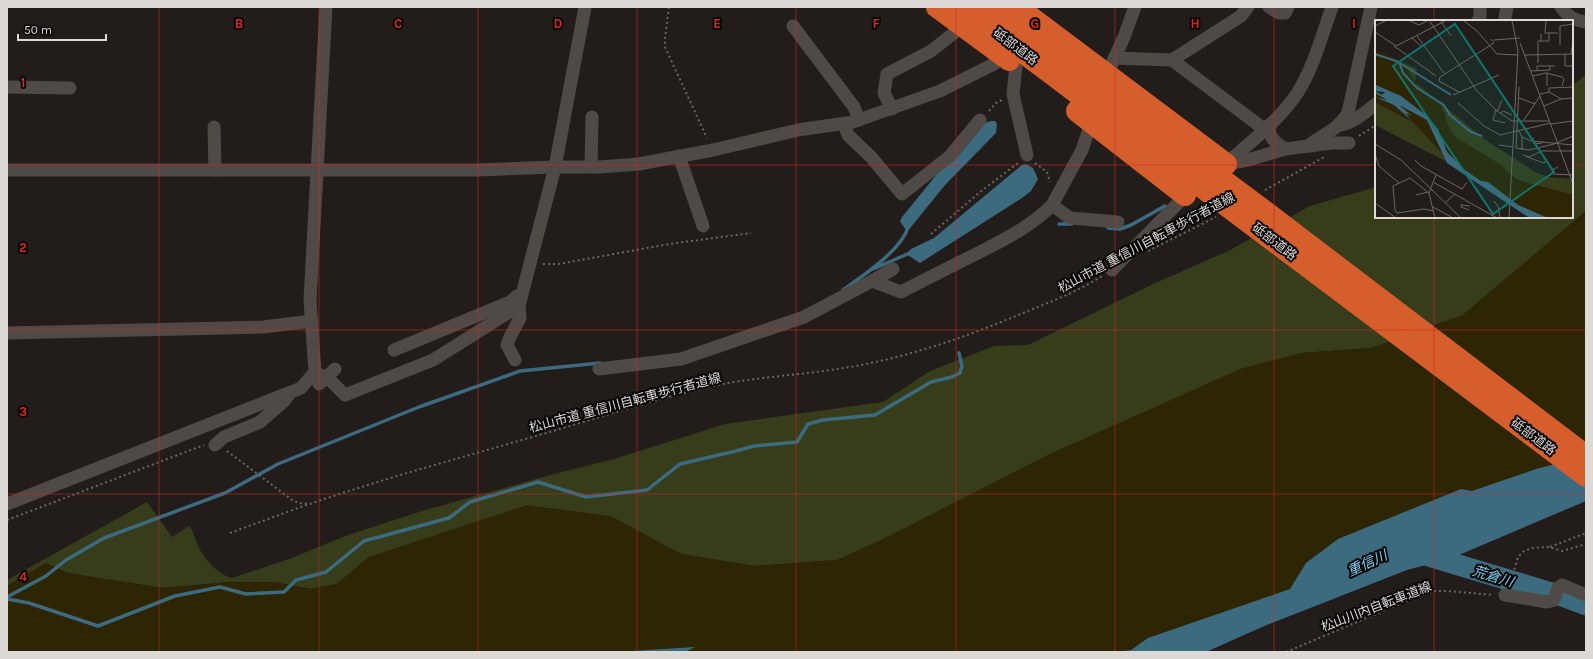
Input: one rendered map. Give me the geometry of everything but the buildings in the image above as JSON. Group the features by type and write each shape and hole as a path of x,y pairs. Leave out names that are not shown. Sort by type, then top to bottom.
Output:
{"highway":[{"path":"937,7 963,17 1010,61 1185,195"},
{"name":"砥部道路","path":"991,7 1255,204 1586,456"},
{"path":"1030,11 1110,66 1226,164"},
{"name":"砥部道路","path":"963,17 1586,476"}],"street":[{"path":"320,375 310,300 326,7"},
{"path":"515,360 507,345 520,318 519,306 555,167 585,7"},
{"path":"872,281 901,292 1010,236 1045,212 1054,202 1082,150 1110,66 1124,37 1135,7"},
{"path":"1110,66 1172,60 1241,16 1248,7"},
{"path":"1269,7 1279,13 1285,13 1288,7"},
{"path":"1112,270 1185,195 1226,164 1281,114 1297,93 1307,75 1332,7"},
{"path":"1340,125 1348,113 1371,7"},
{"path":"1478,20 1480,7"},
{"path":"1561,7 1569,16 1577,21 1586,22"},
{"path":"1027,155 1013,94 1010,61 1030,11"},
{"path":"892,109 884,93 887,74 931,51 963,17"},
{"path":"793,26 854,107 859,120"},
{"path":"1172,60 1267,127 1273,141 1285,149"},
{"path":"7,170 476,170 591,167 639,164 713,150 798,130 844,124 859,120 940,91 982,71 1010,61"},
{"path":"7,87 70,88"},
{"path":"1306,147 1340,125 1347,124 1354,120 1375,105"},
{"path":"591,167 592,117"},
{"path":"844,124 848,135 871,157 902,194 950,156 980,120"},
{"path":"214,127 215,170"},
{"path":"1226,164 1248,160 1273,151 1332,143 1349,143"},
{"path":"679,156 703,226"},
{"path":"1054,202 1070,218 1118,222"},
{"path":"599,368 681,359 804,317 893,269"},
{"path":"394,350 510,302 523,290"},
{"path":"320,375 330,381 346,395 433,360 519,306"},
{"path":"7,333 263,327 312,321"},
{"path":"7,504 296,390 320,375 335,369"},
{"path":"215,445 224,437 260,422 296,390"},
{"path":"1507,591 1547,602 1555,596 1562,585 1586,595"}],"path":[{"path":"669,7 664,38 665,47 713,150"},
{"path":"980,120 996,103 1013,94"},
{"path":"1263,192 1349,143 1375,126"},
{"path":"931,234 980,192 1027,155 1047,172 1054,202"},
{"name":"松山市道 重信川自転車歩行者道線","path":"1147,252 1222,213"},
{"path":"532,257 541,263 552,265 669,244 750,233"},
{"name":"松山市道 重信川自転車歩行者道線","path":"230,533 310,504 407,473 660,399 710,386 761,378 835,370 875,362 916,351 1018,315 1082,288 1112,270"},
{"path":"7,520 202,444 215,445 236,456 292,500 298,503 310,504"},
{"path":"1507,591 1518,558 1524,551 1532,548 1549,547 1586,533"},
{"path":"1549,547 1562,551 1586,544"},
{"name":"松山川内自転車道線","path":"1286,652 1416,597 1435,591 1481,595 1507,591"}],"green space":[{"path":"1586,75 1586,211 1463,315 1372,348 1301,353 837,560 754,566 681,554 610,516 369,557 337,584 310,589 275,582 230,582 162,588 68,573 46,563 7,586 7,580 147,502 172,537 189,526 199,548 211,565 221,573 232,578 289,559 348,535 422,511 550,475 614,459 725,424 883,402 930,371 994,346 1028,345 1153,284 1228,251 1310,206 1375,187 1375,218 1573,218 1573,84"}],"sand":[{"path":"1586,211 1586,492 1177,652 7,652 7,586 46,563 68,573 162,588 230,582 275,582 310,589 337,584 369,557 527,505 610,516 681,554 754,566 837,560 879,541 1050,454 1240,369 1301,353 1372,348 1463,315"}],"water":[{"path":"995,121 997,124 996,133 945,185 907,232 900,221 902,217 942,168 985,123"},
{"path":"1026,164 1033,168 1038,179 1031,191 1022,198 920,263 906,254 911,249 934,238 1022,165"},
{"name":"重信川","path":"1586,456 1586,501 1452,558 1407,570 1262,627 1206,652 1117,652 1131,650 1148,638 1290,589 1306,563 1338,539 1461,489 1472,491 1536,469"},
{"path":"695,647 685,652 617,652"}],"waterway":[{"path":"1108,228 1120,229 1131,225 1165,206"},
{"path":"1059,224 1072,224"},
{"path":"843,290 890,254 898,245 908,227"},
{"path":"873,269 910,253"},
{"path":"7,599 29,603 98,626 175,596 220,587 246,594 284,592 296,580 326,572 364,541 449,518 470,502 538,482 586,497 647,490 680,464 754,446 797,442 808,424 823,420 875,415 931,382 952,377 960,373 962,366 959,353"},
{"path":"7,597 46,576 66,560 104,538 225,493 278,464 419,407 520,371 600,363"},
{"name":"荒倉川","path":"1415,552 1565,597 1586,605"}]}
